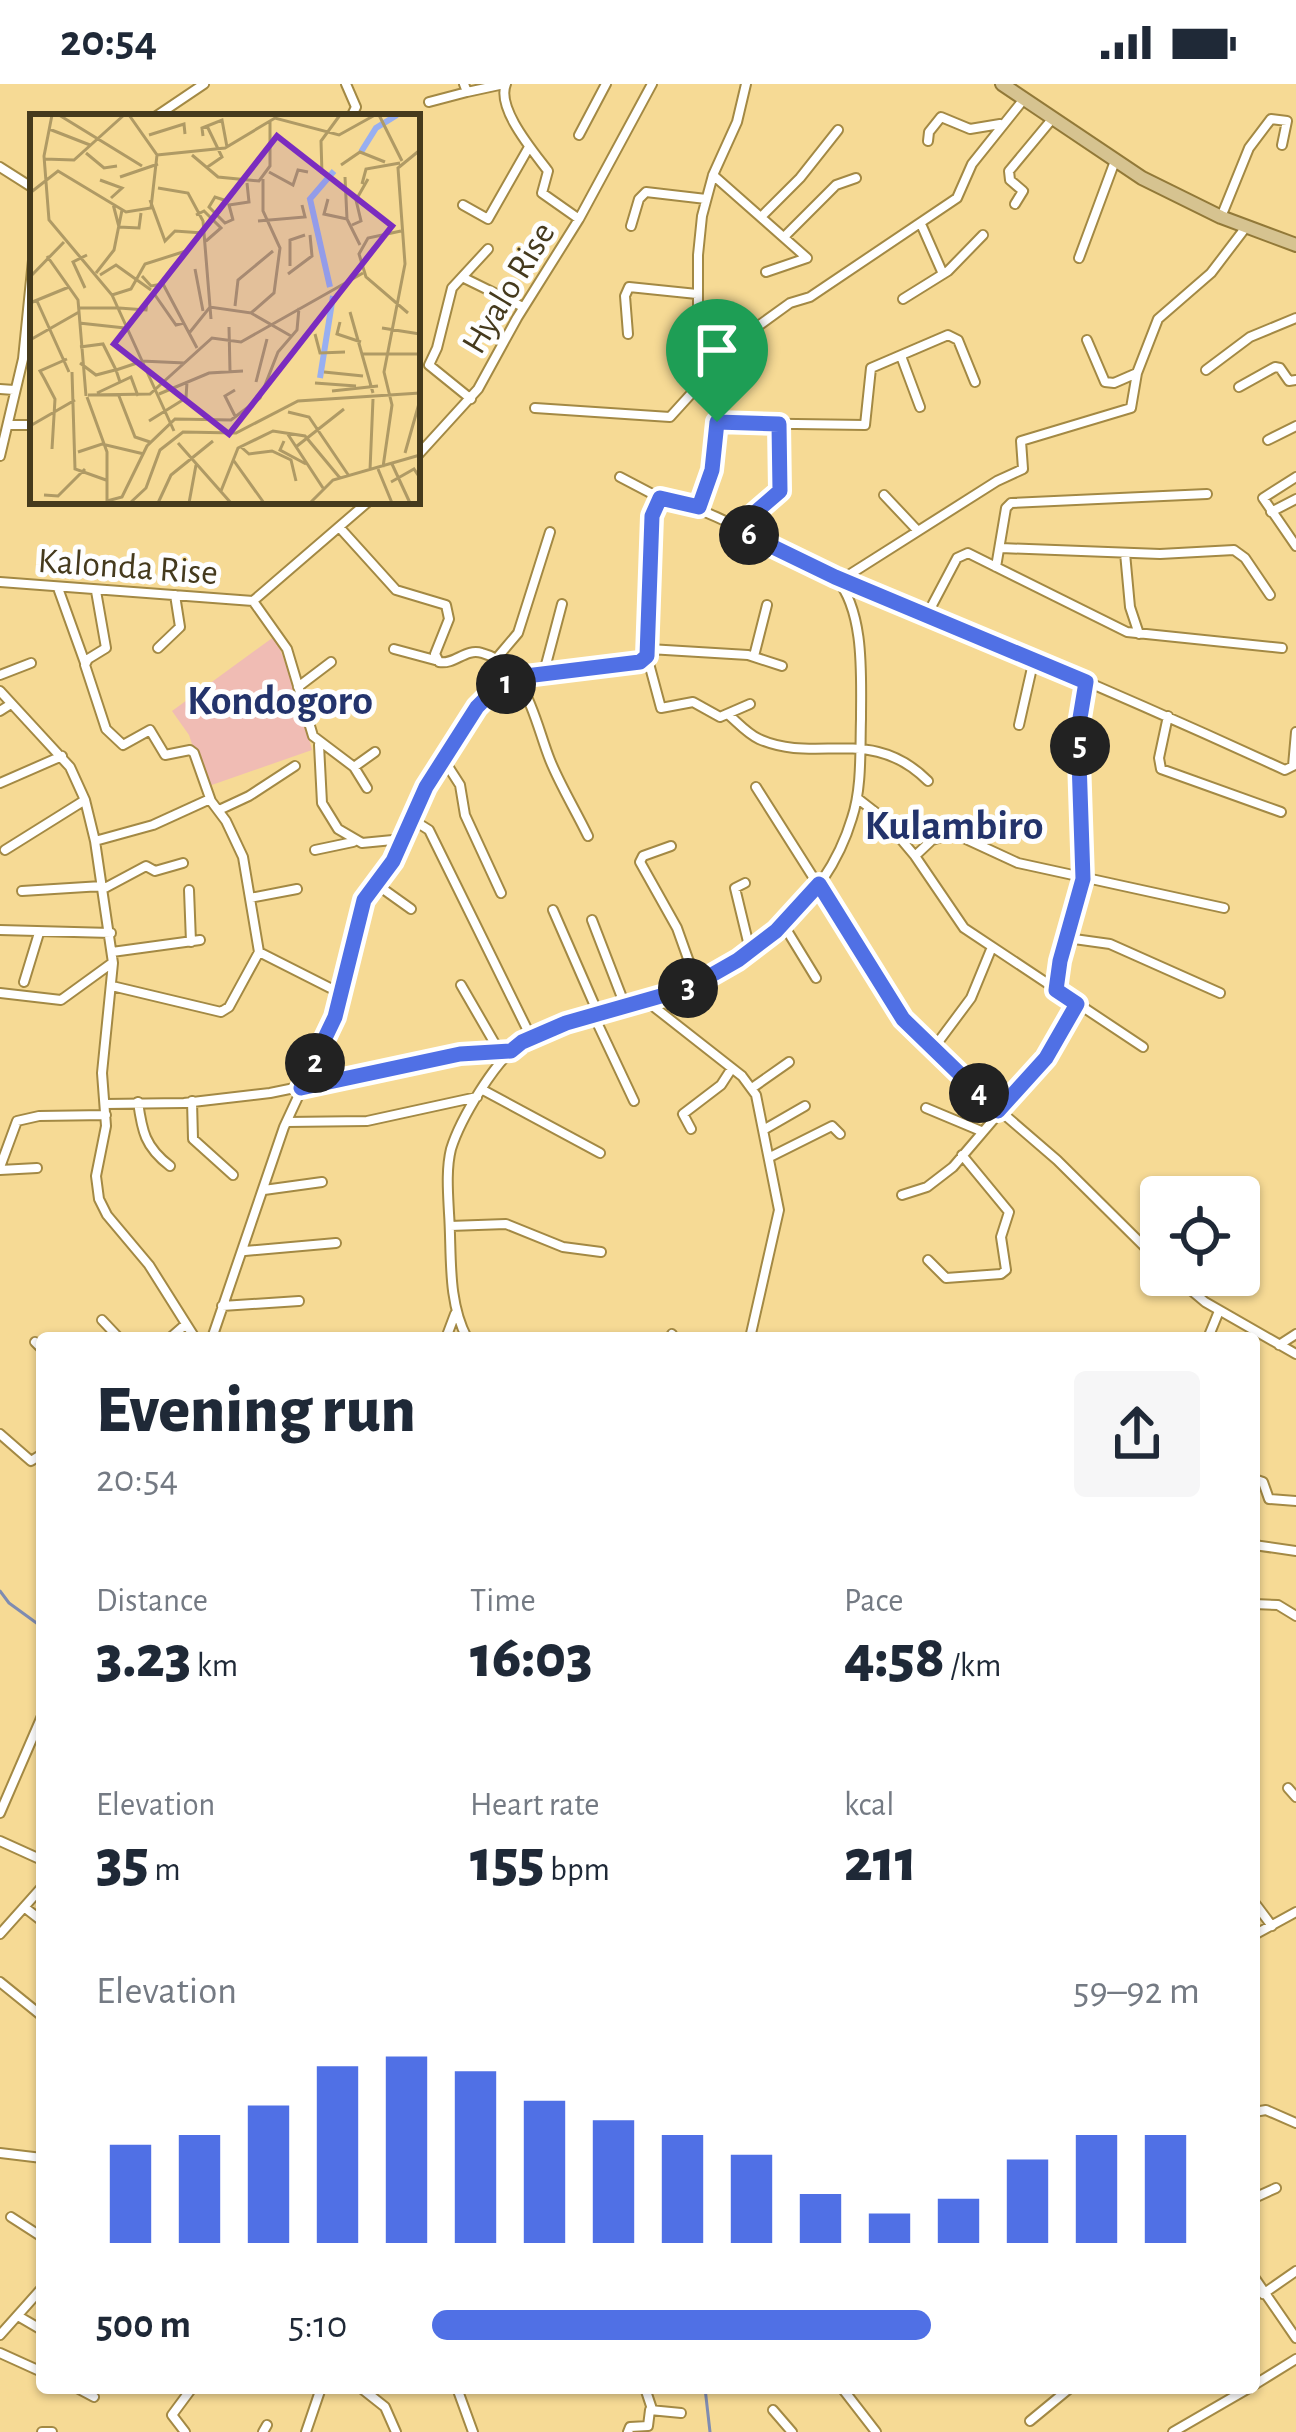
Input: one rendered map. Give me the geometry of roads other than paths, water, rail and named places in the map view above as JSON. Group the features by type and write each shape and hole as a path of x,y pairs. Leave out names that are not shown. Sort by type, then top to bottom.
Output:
{"main road":[{"path":"1002,84 1142,178 1221,217 1296,245"}],"street":[{"path":"159,114 204,84"},
{"path":"346,84 353,114"},
{"path":"429,102 465,88 505,84"},
{"name":"Hyalo Rise","path":"420,453 472,399 580,219 542,193 548,171 503,101 505,84"},
{"path":"579,135 606,84"},
{"path":"580,219 652,84"},
{"path":"699,507 712,470 717,422 710,373 698,338 706,199 737,122 746,84"},
{"path":"698,338 723,332 743,337 958,198 968,170 1031,84"},
{"path":"928,141 941,117 970,129 1001,124"},
{"path":"1015,204 1023,190 1010,181 1009,171 1053,118"},
{"path":"1221,217 1250,148 1270,119 1287,121 1282,145"},
{"path":"763,215 838,130"},
{"path":"463,205 488,219 529,148"},
{"path":"1079,258 1115,160"},
{"path":"0,167 30,186"},
{"path":"713,175 807,259 766,272"},
{"path":"785,236 836,185 856,178"},
{"path":"632,226 639,199 646,192 706,199"},
{"path":"921,224 943,274"},
{"path":"839,578 1024,469 1021,441 1131,408 1158,319 1211,274 1246,226"},
{"path":"903,299 943,274 983,235"},
{"path":"472,399 428,365 452,288 488,249"},
{"path":"464,278 524,307"},
{"path":"628,334 625,296 629,287 697,294"},
{"path":"0,456 22,359 30,294"},
{"path":"1206,370 1250,337 1296,318"},
{"path":"717,422 866,425 871,368 953,335 975,382"},
{"path":"1087,340 1105,382 1138,373"},
{"path":"901,356 920,407"},
{"path":"1239,387 1275,367 1289,381 1296,380"},
{"path":"535,408 670,417 710,373"},
{"path":"0,389 14,390"},
{"path":"8,425 30,424"},
{"path":"736,529 780,491 779,424"},
{"path":"1268,440 1296,426"},
{"path":"620,477 660,498 699,507 839,578 1285,770 1293,766 1296,732"},
{"path":"1296,477 1264,495 1296,546"},
{"path":"996,567 1006,508 1011,503 1207,494"},
{"path":"884,495 917,530"},
{"path":"660,498 650,533 648,653 661,708 693,702 720,717 750,704"},
{"path":"1271,512 1292,502 1296,513"},
{"path":"366,504 253,601 284,643 311,730 319,743 354,767 367,788"},
{"path":"340,528 395,590 446,605 449,619 435,654 437,660"},
{"path":"496,659 518,634 550,532"},
{"path":"1001,548 1125,553 1234,550 1270,596"},
{"path":"928,613 960,555 968,553 1106,623 1139,634 1282,647"},
{"path":"1125,553 1130,607 1139,634"},
{"path":"464,1332 455,1312 450,1156 480,1093 511,1051 531,1037 595,1014 648,1003 698,984 783,924 819,884 842,843 857,798 861,696 854,616 839,578"},
{"name":"Kalonda Rise","path":"0,582 253,601"},
{"path":"57,587 110,737 126,745 150,730 165,755 192,750 210,799 239,847 259,952 221,1012 112,986"},
{"path":"86,662 106,648 96,590"},
{"path":"158,648 180,627 176,595"},
{"path":"544,672 562,604"},
{"path":"754,656 767,605"},
{"path":"394,649 450,663 474,651 496,659 518,679 588,836"},
{"path":"214,1332 287,1121 328,1035 360,910 404,839 424,791 481,702 518,679 640,662 648,653 754,656 782,666"},
{"path":"1019,725 1034,659"},
{"path":"298,687 331,662"},
{"path":"0,675 31,663"},
{"path":"1056,990 1083,879 1078,730 1086,682"},
{"path":"0,691 62,756 85,800 112,957 102,1073 105,1138 96,1176 99,1199 191,1332"},
{"path":"0,712 11,704"},
{"path":"730,716 768,742 860,748 908,762 928,781"},
{"path":"1168,716 1161,769 1281,812"},
{"path":"319,743 324,810 354,842"},
{"path":"354,767 375,752"},
{"path":"0,783 62,756"},
{"path":"444,760 460,785 465,815 500,892"},
{"path":"219,809 246,798 295,766"},
{"path":"756,787 903,1019 1140,1242"},
{"path":"857,798 915,856 961,925 1143,1047"},
{"path":"95,841 153,824 210,799"},
{"path":"4,850 85,800"},
{"path":"412,820 428,826 531,1037"},
{"path":"915,856 932,840 953,833 1018,863 1224,908"},
{"path":"315,850 404,839"},
{"path":"671,846 643,856 640,862 676,928 698,984"},
{"path":"22,891 102,887 137,868 146,866 155,872 182,863"},
{"path":"745,883 735,888 750,950"},
{"path":"376,884 411,908"},
{"path":"250,898 297,889"},
{"path":"0,993 61,1000 112,957 195,941 189,890"},
{"path":"554,910 622,1082 634,1101"},
{"path":"592,920 626,1008"},
{"path":"783,924 816,978"},
{"path":"0,930 111,933"},
{"path":"24,982 39,933"},
{"path":"1067,938 1110,944 1220,992"},
{"path":"933,1049 981,980 992,947"},
{"path":"259,952 342,994"},
{"path":"461,985 498,1049"},
{"path":"648,1003 752,1088 765,1129 779,1210 752,1332"},
{"path":"902,1196 934,1183 962,1155 1046,1058 1077,1004"},
{"path":"0,1129 39,1115 301,1088 460,1054 511,1051"},
{"path":"752,1088 789,1063"},
{"path":"691,1129 683,1114 718,1088 731,1068"},
{"path":"287,1121 367,1121 480,1093 600,1153"},
{"path":"139,1102 145,1139 153,1153 170,1166"},
{"path":"192,1102 193,1139 232,1174"},
{"path":"765,1129 805,1106"},
{"path":"926,1108 981,1131"},
{"path":"13,1125 0,1168 37,1168"},
{"path":"770,1157 832,1126 840,1134"},
{"path":"928,1260 946,1278 1006,1270 1001,1235 1009,1212 962,1155"},
{"path":"264,1190 322,1182"},
{"path":"450,1226 506,1224 563,1247 601,1252"},
{"path":"245,1251 336,1244"},
{"path":"1200,1296 1248,1332"},
{"path":"222,1306 299,1300"},
{"path":"1211,1332 1220,1311"},
{"path":"448,1332 455,1312"},
{"path":"102,1320 113,1332"},
{"path":"177,1332 186,1324"},
{"path":"1279,1345 1296,1334"},
{"path":"1260,1338 1296,1354"},
{"path":"0,1434 31,1461 36,1458"},
{"path":"1260,1481 1269,1499 1296,1501"},
{"path":"1260,1546 1296,1551"},
{"path":"1260,1604 1282,1606 1296,1616"},
{"path":"0,1813 36,1730"},
{"path":"1288,1788 1296,1797"},
{"path":"0,1841 36,1857"},
{"path":"0,1934 36,1894"},
{"path":"25,1907 36,1916"},
{"path":"1260,1910 1272,1926"},
{"path":"1260,1932 1296,1912"},
{"path":"0,1982 36,2011"},
{"path":"1260,2111 1296,2123"},
{"path":"0,2152 36,2157"},
{"path":"1260,2195 1276,2188"},
{"path":"11,2217 36,2233"},
{"path":"1263,2294 1296,2271"},
{"path":"1260,2288 1296,2338"},
{"path":"0,2335 36,2294"},
{"path":"0,2309 36,2327"},
{"path":"0,2353 36,2369"},
{"path":"1260,2382 1296,2360"},
{"path":"90,2394 94,2396"},
{"path":"185,2432 172,2415 188,2394"},
{"path":"306,2432 319,2394"},
{"path":"369,2394 385,2407 396,2432"},
{"path":"459,2394 473,2432"},
{"path":"628,2432 632,2426 647,2427 652,2410 647,2394"},
{"path":"847,2394 876,2432"},
{"path":"1030,2421 1063,2394"},
{"path":"1173,2432 1239,2394"},
{"path":"652,2410 681,2413"},
{"path":"773,2410 786,2430"},
{"path":"42,2432 52,2432"}],"waterway":[{"path":"0,1591 36,1623"},
{"path":"706,2394 710,2432"}],"district":[{"name":"Kondogoro","path":"280,699"},
{"name":"Kulambiro","path":"954,824"}]}
